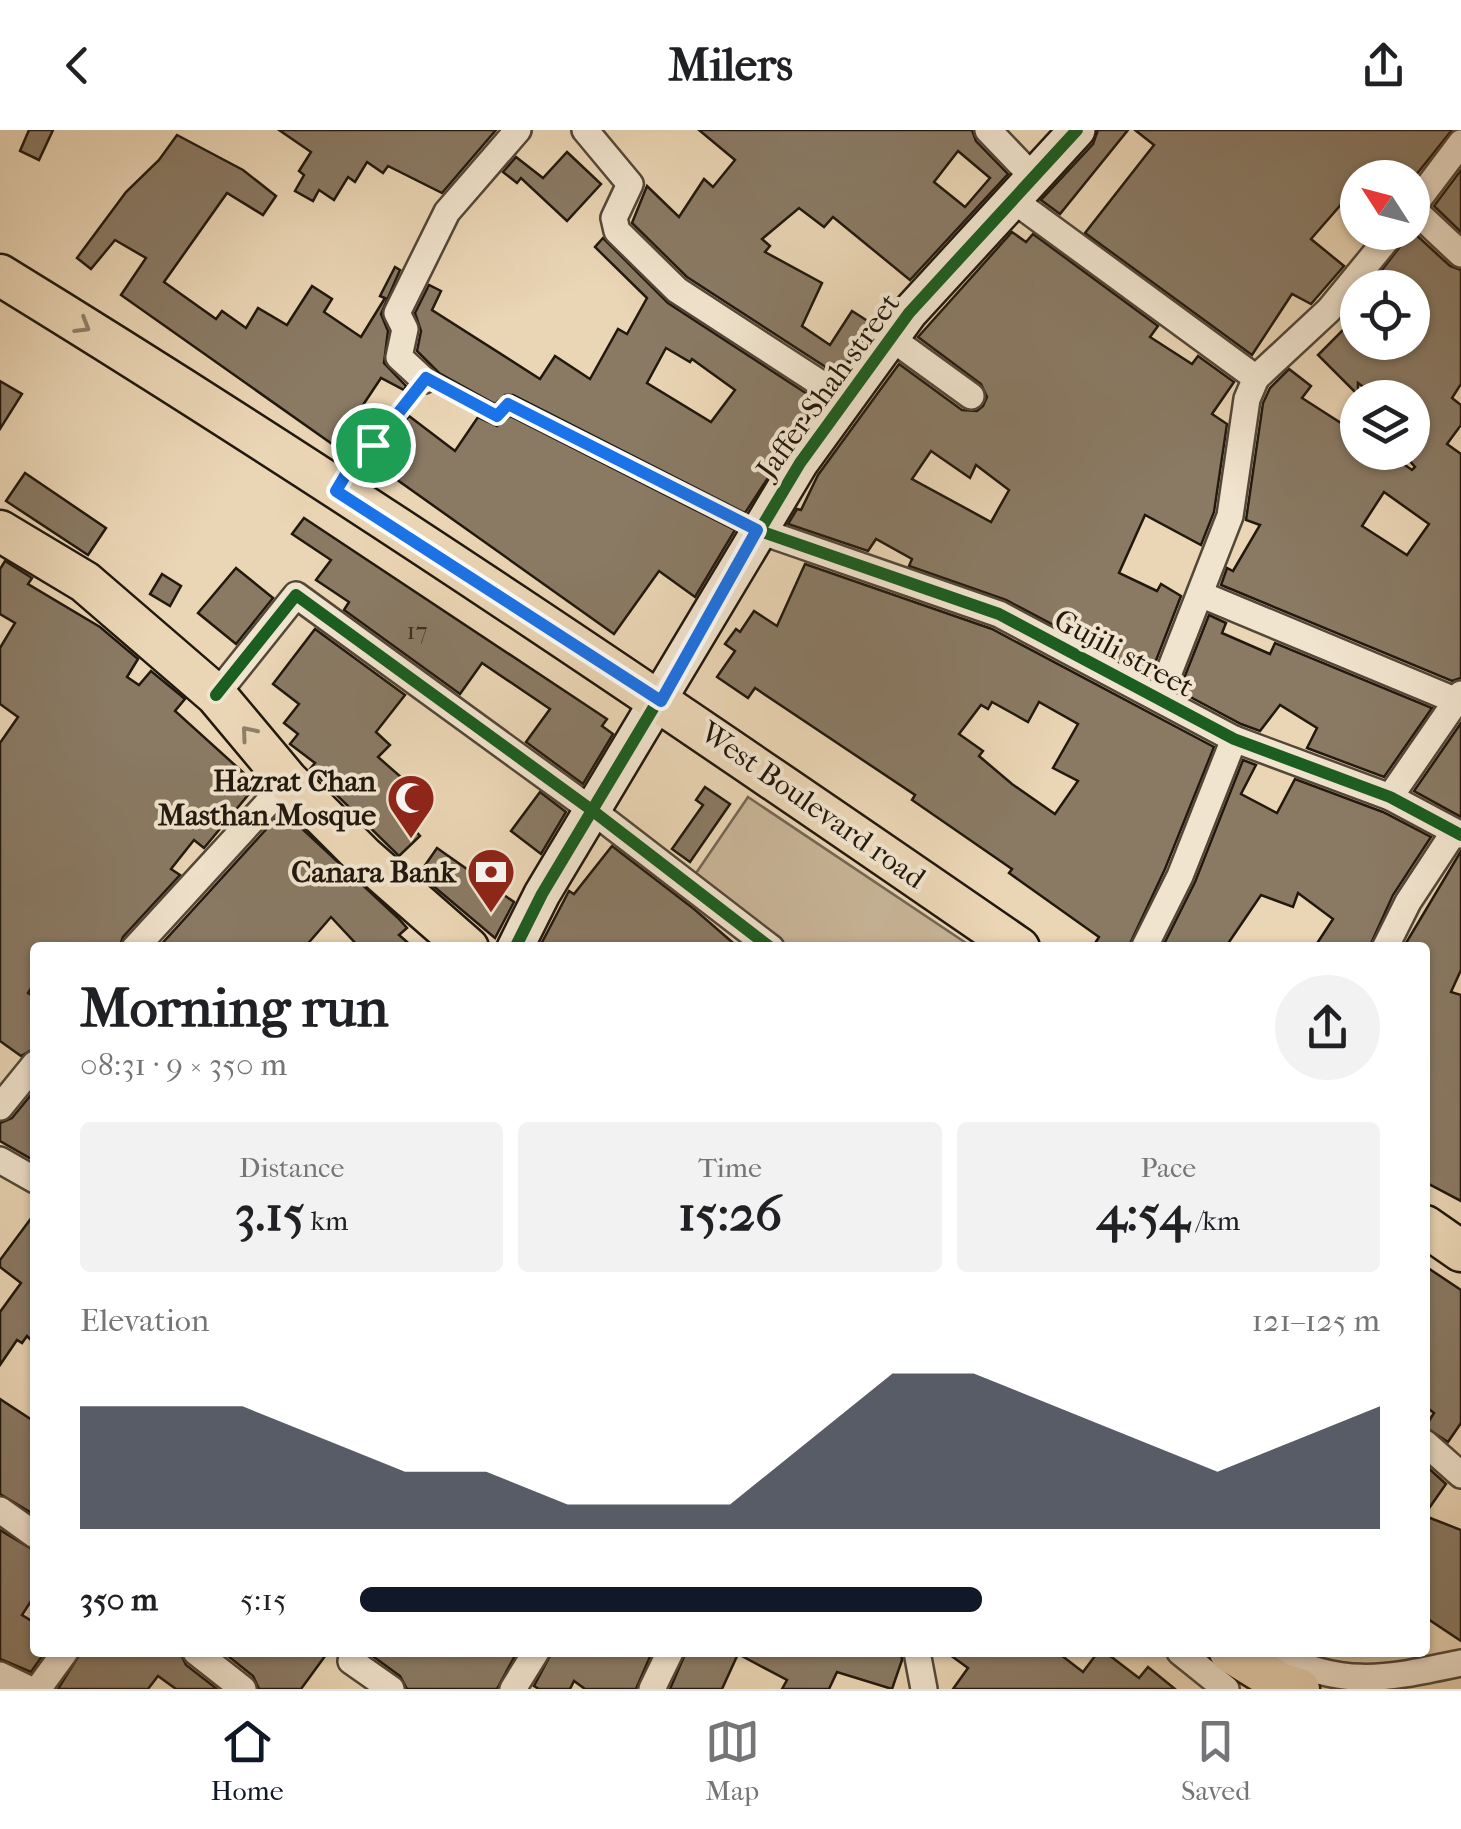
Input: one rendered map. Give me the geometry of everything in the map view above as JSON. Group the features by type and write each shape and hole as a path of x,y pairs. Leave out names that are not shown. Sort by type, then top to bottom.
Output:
{"main road":[{"name":"West Boulevard road","path":"0,276 173,382 661,701 1010,942"},
{"path":"0,531 84,582 216,694 288,781 363,856 461,942"},
{"path":"1430,1229 1460,1248"},
{"path":"1246,1669 1299,1689"}],"street":[{"path":"424,380 399,357 405,329 397,313 447,212 518,130"},
{"path":"584,130 630,184 614,218 617,231 677,290 846,400"},
{"path":"988,130 1023,188 1256,378"},
{"name":"Jaffer Shah street","path":"518,942 757,530 846,400 891,338 1077,130"},
{"path":"1430,184 1461,143"},
{"path":"1430,225 1461,254"},
{"path":"1159,698 1233,503 1247,399 1256,378 1328,310 1378,250"},
{"path":"891,338 971,396"},
{"name":"Gujili street","path":"757,530 999,614 1234,740 1390,797 1458,834"},
{"path":"1200,594 1459,698 1390,797"},
{"path":"216,694 296,595 593,811 764,942"},
{"path":"1147,942 1180,876 1234,740"},
{"path":"140,942 288,781"},
{"path":"1388,942 1408,902 1458,834"},
{"path":"0,1107 30,1070"},
{"path":"0,1160 30,1177"},
{"path":"1430,1447 1461,1475"},
{"path":"0,1510 30,1531"},
{"path":"38,1689 61,1657"},
{"path":"202,1657 243,1689"},
{"path":"351,1657 391,1689"},
{"path":"512,1689 533,1657"},
{"path":"652,1689 668,1657"},
{"path":"918,1657 924,1689"},
{"path":"1199,1657 1246,1669 1370,1682 1461,1663"},
{"path":"0,1675 29,1689"}],"lane":[{"path":"336,491 352,464 366,454 424,380 443,386 497,416 508,404 757,530"}],"shaded area":[{"path":"748,797 965,942 774,942 692,879"}],"building":[{"path":"29,130 53,130 39,160 20,151"},
{"path":"279,130 496,130 442,193 388,166 383,173 367,162 355,182 348,177 334,200 319,190 313,201 295,191 304,175 299,171 311,152"},
{"path":"699,130 972,130 976,141 1008,174 910,280 833,217 824,227 799,208 762,239 770,246 765,252 822,283 802,326 830,345 852,311 874,325 838,375 687,277 632,223 647,186 679,217 704,179 713,187 735,160","holes":["958,151 990,178 965,207 934,182"]},
{"path":"1098,130 1128,130 1060,214 1041,200 1093,144"},
{"path":"1135,130 1452,130 1428,160 1340,160 1340,206 1311,239 1344,266 1311,304 1292,294 1252,355 1085,233 1154,145"},
{"path":"177,135 243,170 276,196 263,215 227,193 164,282 216,319 222,311 246,328 258,308 287,325 312,286 332,299 324,312 361,337 385,298 380,296 395,267 400,270 381,314 388,331 384,363 406,386 404,390 381,378 361,408 380,421 356,450 347,443 342,451 121,295 146,258 115,240 91,269 77,258 126,192 159,160"},
{"path":"567,152 601,184 567,221 521,178 517,183 503,172 516,157 543,178"},
{"path":"1461,170 1461,232 1434,206"},
{"path":"1012,232 1026,242 1033,234 1158,326 1150,337 1192,364 1198,356 1234,382 1212,414 1227,424 1214,512 1201,545 1145,515 1119,573 1157,591 1161,584 1181,596 1150,676 1006,600 909,566 912,559 876,539 868,551 788,524 797,509 801,510 818,475 899,364 962,410 977,411 983,406 987,397 981,384 918,337","holes":["931,451 970,478 976,465 1009,490 991,522 912,479"]},
{"path":"603,238 668,303 818,401 745,513 513,395 505,395 495,404 439,373 417,351 421,331 415,313 429,285 441,291 432,310 540,379 555,356 590,379 618,329 627,334 647,298 595,247","holes":["666,348 690,362 692,359 735,390 711,422 647,383"]},
{"path":"1430,248 1450,266 1461,270 1461,384 1452,398 1461,405 1461,425 1447,444 1461,454 1461,678 1452,681 1221,585 1227,568 1233,571 1260,525 1246,520 1263,403 1270,388 1289,369 1311,386 1302,398 1340,422 1340,470 1430,470 1430,380 1343,380 1318,355 1340,333 1340,360 1430,360 1430,270 1382,270 1397,250","holes":["1384,492 1429,524 1407,555 1362,526"]},
{"path":"0,381 22,394 0,429"},
{"path":"409,416 455,451 478,417 497,426 510,416 735,530 695,597 659,571 614,634 372,462"},
{"path":"25,473 106,528 88,555 6,501"},
{"path":"304,518 607,719 602,726 613,734 583,784 526,742 550,709 482,663 460,694 344,610 349,602 316,580 331,560 292,534"},
{"path":"5,561 32,578 28,584 100,627 138,659 127,677 139,685 151,671 185,699 175,711 247,776 244,780 254,788 204,848 194,840 171,869 180,875 121,942 30,942 30,1051 21,1056 0,1041 0,743 18,717 0,704 0,648 15,623 0,614 0,569"},
{"path":"805,564 992,629 1214,747 1131,942 1096,942 1099,937 1009,873 1012,869 912,800 915,795 755,688 748,698 717,677 735,651 725,644 736,629 740,632 754,611 777,626","holes":["992,702 1028,722 1039,702 1078,724 1053,768 1078,781 1055,814 1012,784 979,756 983,751 959,734 981,705 988,709"]},
{"path":"236,568 273,598 236,644 198,613"},
{"path":"162,574 181,586 170,606 150,594"},
{"path":"1209,615 1226,623 1222,633 1270,654 1275,643 1432,708 1384,777 1307,748 1317,728 1280,705 1260,731 1241,724 1179,691"},
{"path":"315,629 405,695 376,732 390,745 378,757 426,799 406,820 420,836 399,856 310,769 315,763 290,744 298,734 284,723 299,704 273,684"},
{"path":"1461,723 1461,817 1414,791"},
{"path":"1243,760 1256,765 1241,794 1277,813 1295,779 1383,812 1431,837 1393,895 1372,942 1318,942 1333,919 1298,893 1293,907 1261,895 1229,942 1165,942 1195,882"},
{"path":"705,787 730,804 690,862 672,849 703,805 696,800"},
{"path":"540,792 566,812 541,854 511,831"},
{"path":"280,814 292,828 296,823 407,928 399,935 407,942 354,942 331,917 309,942 163,942"},
{"path":"612,846 732,942 542,942 569,891 574,894"},
{"path":"437,848 514,902 495,938 419,874"},
{"path":"1461,851 1461,970 1451,992 1461,995 1461,1201 1430,1185 1430,942 1407,942"},
{"path":"30,1096 30,1158 0,1141 0,1123 12,1118"},
{"path":"30,1220 30,1339 27,1336 22,1343 17,1340 0,1365 0,1312 21,1283 0,1267 0,1260"},
{"path":"1430,1269 1461,1290 1461,1423 1448,1442 1430,1430 1434,1413 1430,1410"},
{"path":"0,1399 30,1419 30,1512 0,1494"},
{"path":"1430,1470 1446,1484 1430,1507"},
{"path":"1430,1518 1461,1530 1461,1641 1430,1620"},
{"path":"0,1530 30,1548 30,1603 22,1615 30,1620 30,1657 42,1657 31,1672 0,1659"},
{"path":"78,1657 182,1657 186,1665 217,1689 176,1689 158,1676 148,1689 58,1689"},
{"path":"229,1657 324,1657 301,1689 259,1689 253,1676"},
{"path":"374,1657 514,1657 497,1689 407,1689 400,1676"},
{"path":"549,1657 650,1657 636,1689 585,1689 574,1681 570,1689 534,1686"},
{"path":"684,1657 737,1657 722,1689 670,1689"},
{"path":"744,1657 902,1657 892,1689 837,1672 829,1689 782,1689 787,1680"},
{"path":"953,1657 1064,1657 1083,1672 1094,1657 1112,1657 1139,1678 1148,1667 1175,1689 953,1689 968,1668"}],"cycle path":[{"path":"518,942 542,894 800,463 909,313 1077,130"},
{"path":"757,530 999,614 1234,739 1390,797 1461,835"},
{"path":"216,695 296,595 593,811 763,942"}],"place":[{"name":"Hazrat Chan Masthan Mosque","path":"411,840"},
{"name":"Canara Bank","path":"491,914"}],"route":[{"path":"426,378 497,416 508,404 757,530 661,701 336,491 352,464 373,445 426,378"}]}
